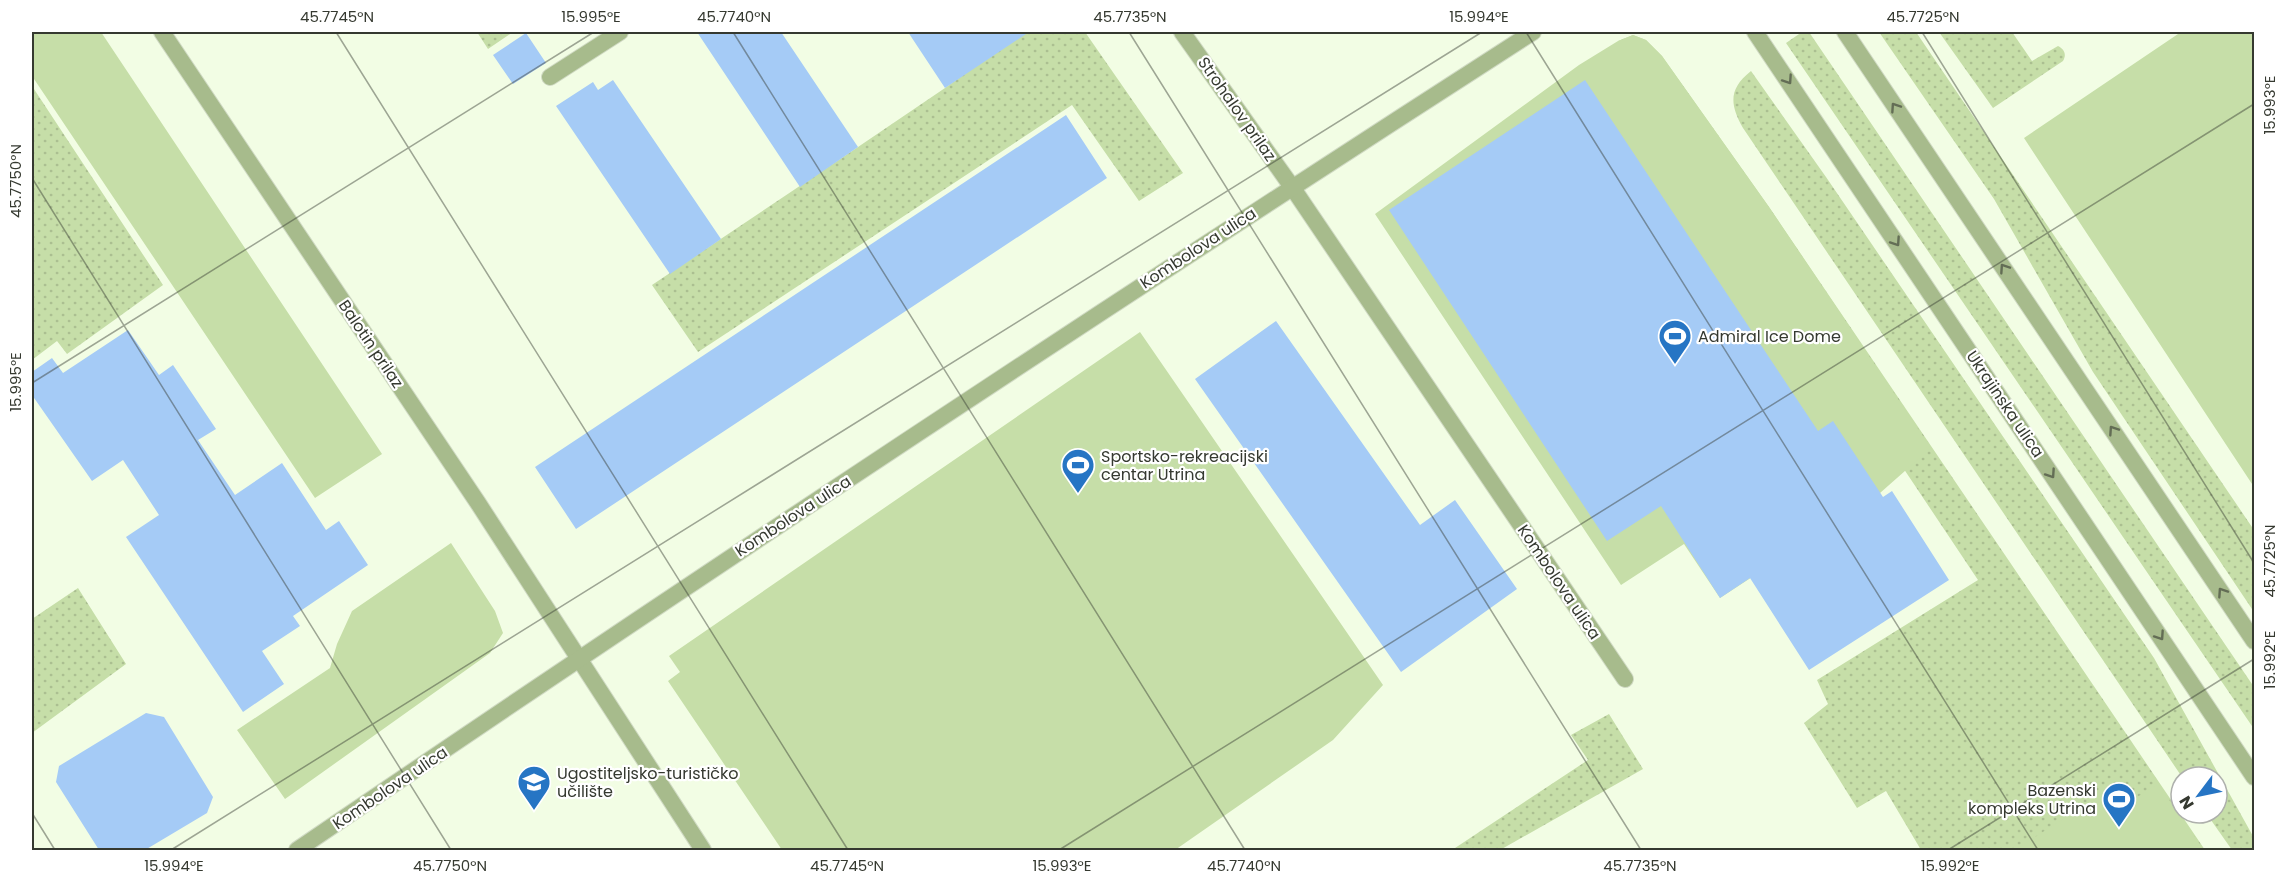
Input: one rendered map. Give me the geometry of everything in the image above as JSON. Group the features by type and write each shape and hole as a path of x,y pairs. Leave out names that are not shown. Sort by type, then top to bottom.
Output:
{"street":[{"name":"Balotin prilaz","path":"162,32 461,477 703,850"},
{"path":"550,77 620,32"},
{"name":"Strohalov prilaz","path":"1182,32 1292,187"},
{"name":"Kombolova ulica","path":"297,850 578,659 1292,187 1533,32"},
{"name":"Ukrajinska ulica","path":"1755,32 2254,777"},
{"path":"1845,32 2254,641"},
{"name":"Kombolova ulica","path":"1292,187 1625,679"}],"green space":[{"path":"32,32 101,32 382,454 315,498 32,76"},
{"path":"477,32 513,32 488,49"},
{"path":"1021,32 1085,32 1183,173 1139,201 1072,105 698,352 652,285 945,88"},
{"path":"1802,32 1809,32 2254,687 2254,729 1786,43"},
{"path":"1879,32 1916,32 2254,530 2254,612 2093,372 1994,199"},
{"path":"1939,32 2012,32 2032,61 2058,46 2063,50 2065,56 2063,61 1993,108"},
{"path":"2181,32 2254,32 2254,487 2024,138"},
{"path":"1633,35 1646,40 1662,56 1769,207 2169,797 2169,825 2188,825 2205,850 1921,850 1886,791 1857,808 1804,723 1828,704 1817,680 1978,580 1618,41"},
{"name":"Admiral Ice Dome","path":"1633,35 1646,40 1662,56 1769,207 1931,448 1880,493 1720,598 1684,544 1621,585 1375,214 1579,65 1618,41"},
{"path":"1751,71 1826,177 2154,658 2213,765 2174,765 1743,128 1736,112 1734,98 1738,84"},
{"path":"32,86 163,285 67,354 57,341 32,360"},
{"name":"Sportsko-rekreacijski centar Utrina","path":"1140,332 1383,685 1333,740 1175,850 782,850 668,681 680,672 669,656"},
{"path":"451,543 495,611 503,633 490,653 285,799 237,730 330,668 337,644 352,611"},
{"path":"78,588 126,664 32,733 32,619"},
{"path":"1609,714 1643,769 1500,850 1452,850 1588,760 1571,735"},
{"name":"Bazenski kompleks Utrina","path":"2158,784 2169,800 2169,825 2187,825 2204,850 2015,850 2111,788 2123,806"},
{"path":"2229,793 2254,838 2254,850 2232,850 2214,825 2229,825"}],"building":[{"path":"697,32 781,32 858,147 800,187"},
{"path":"908,32 1029,32 945,88"},
{"path":"526,33 546,63 513,84 493,55"},
{"path":"613,80 721,239 670,274 556,106 593,82 598,90"},
{"name":"Admiral Ice Dome","path":"1585,80 1818,431 1833,421 1883,497 1892,491 1949,580 1809,670 1750,578 1720,598 1661,506 1607,541 1389,210"},
{"path":"1066,115 1107,178 576,529 535,467"},
{"path":"1276,321 1420,525 1455,500 1517,589 1401,672 1195,379"},
{"path":"128,330 159,375 173,365 216,429 198,440 235,495 282,463 326,530 339,521 368,565 293,616 300,626 262,651 284,684 243,712 126,537 159,515 123,460 92,481 32,395 32,372 52,358 63,373"},
{"path":"146,713 164,717 213,797 207,813 145,850 99,850 56,782 59,766"}],"place":[{"name":"Admiral Ice Dome","path":"1675,365"},
{"name":"Sportsko-rekreacijski centar Utrina","path":"1078,494"},
{"name":"Ugostiteljsko-turističko učilište","path":"534,811"},
{"name":"Bazenski kompleks Utrina","path":"2119,828"}]}
